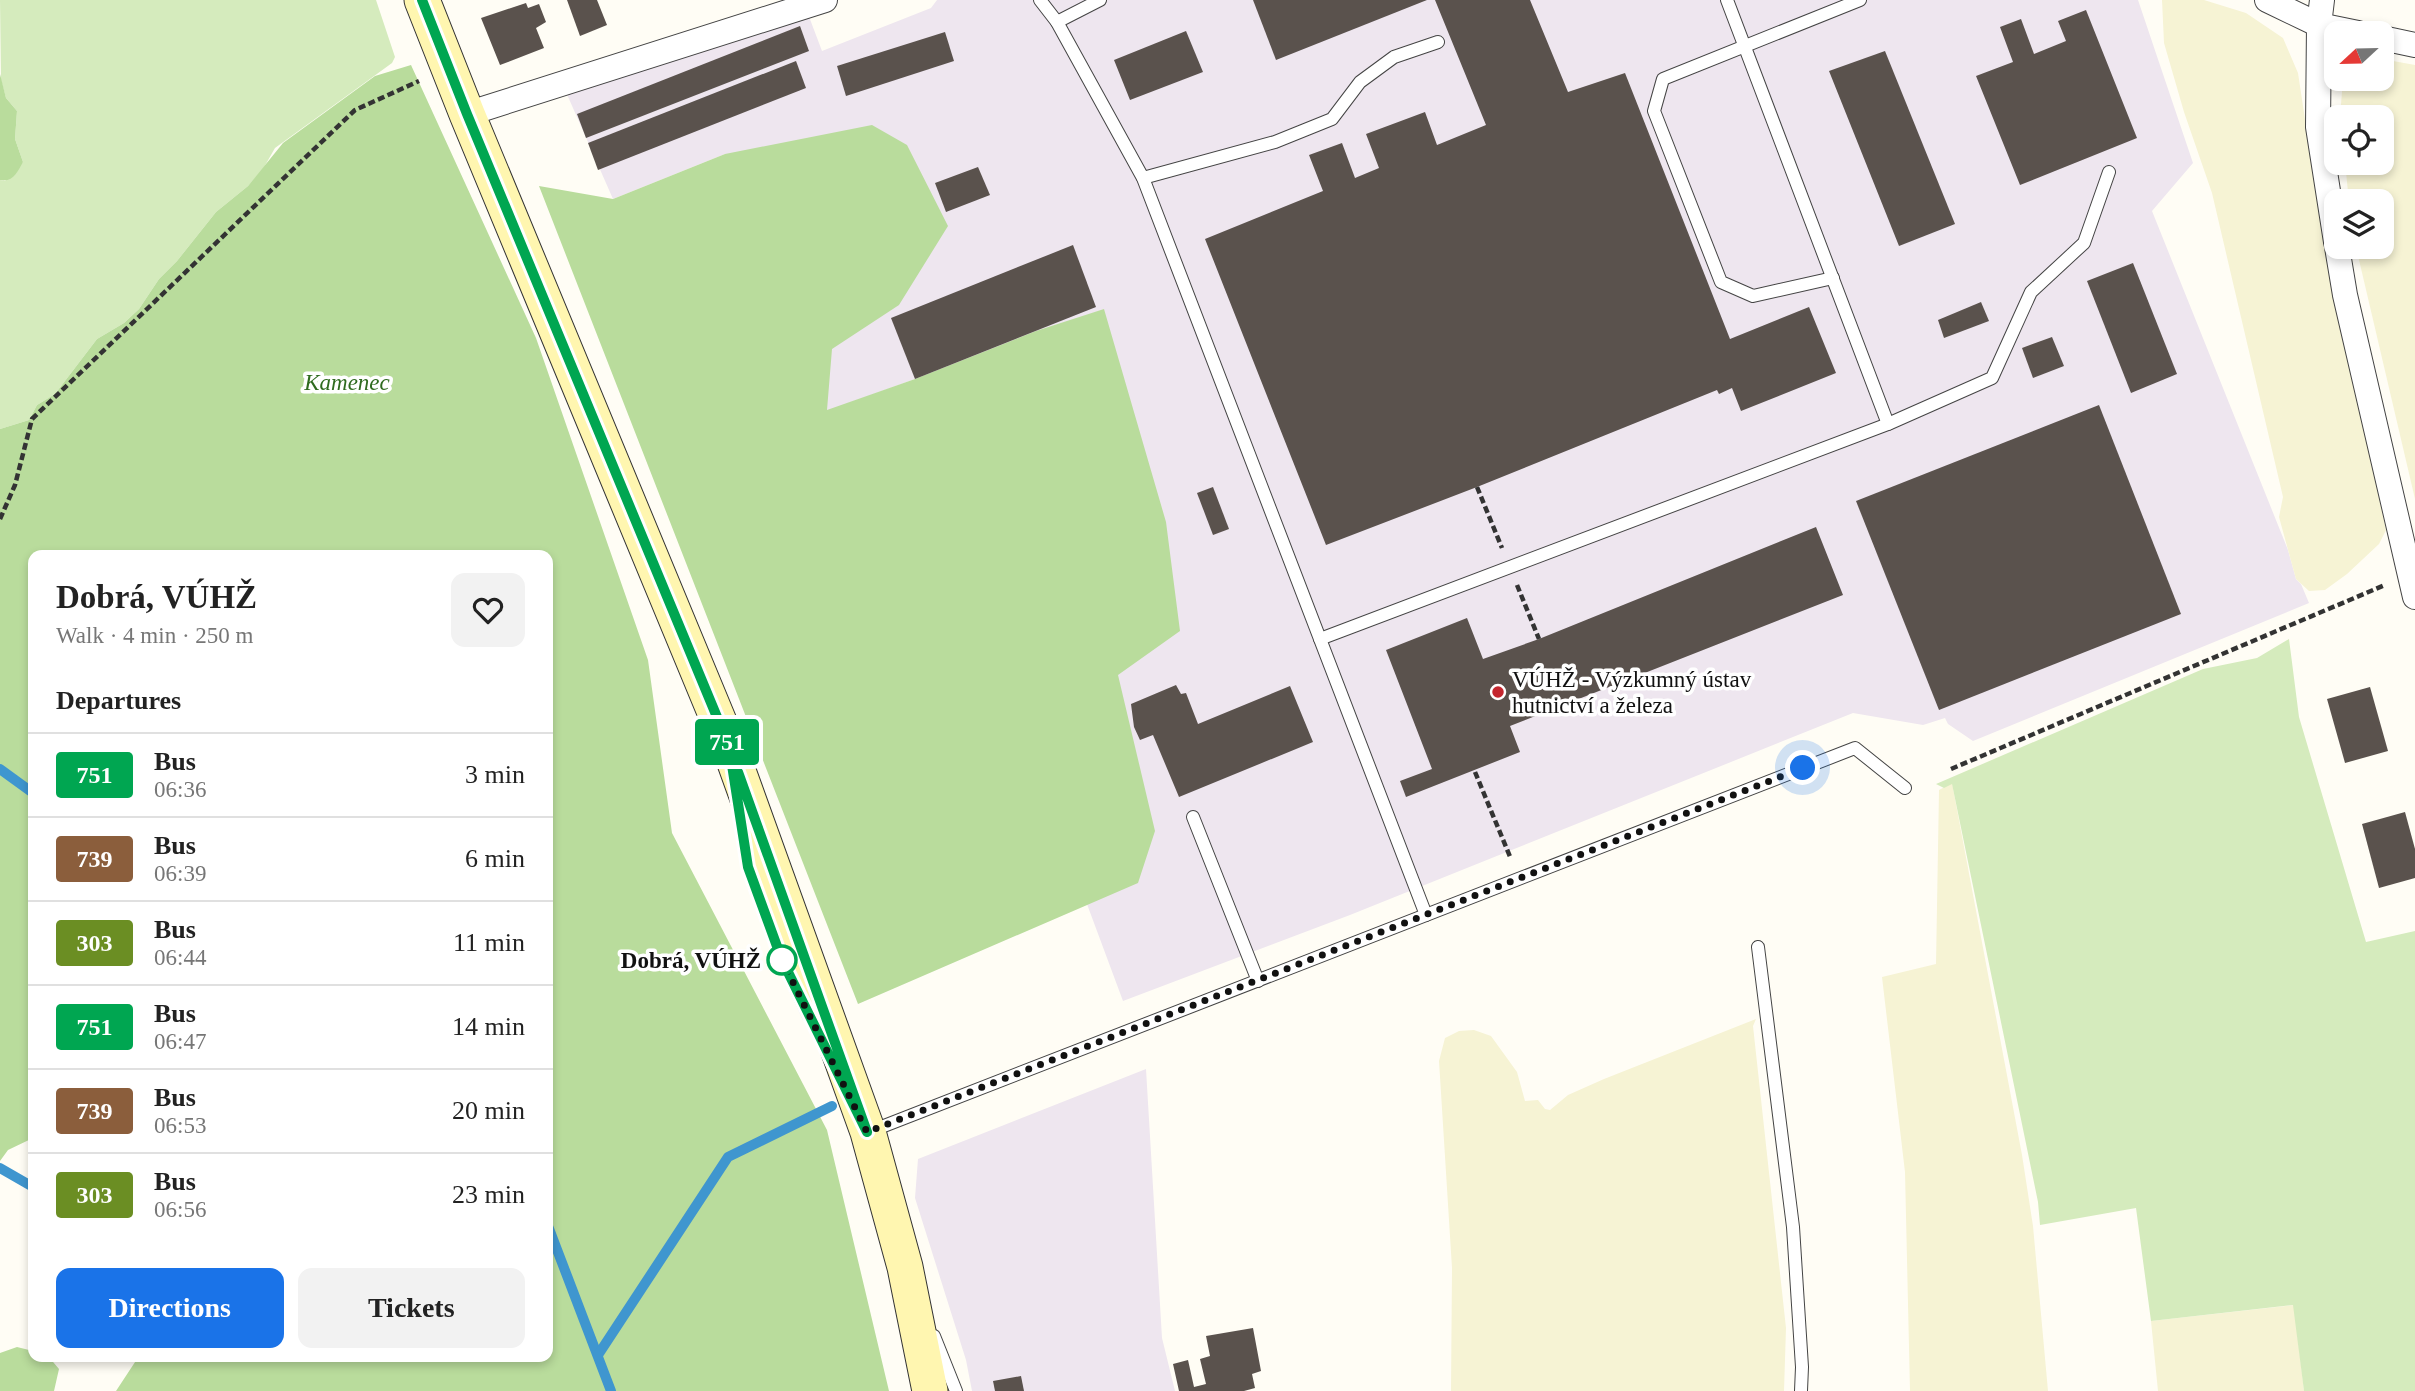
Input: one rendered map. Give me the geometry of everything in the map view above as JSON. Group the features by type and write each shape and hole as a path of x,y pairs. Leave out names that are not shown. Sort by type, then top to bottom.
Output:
{"main road":[{"path":"422,0 729,746 867,1132 905,1267 930,1391"}],"street":[{"path":"467,114 825,0"},
{"path":"2267,0 2324,26"},
{"path":"2322,0 2319,25 2318,127 2328,189"},
{"path":"2394,41 2415,45"},
{"path":"2339,259 2412,586"}],"lane":[{"path":"1040,0 1057,22 1143,178 1426,915"},
{"path":"1057,22 1100,0"},
{"path":"1727,0 1888,424"},
{"path":"1833,278 1753,296 1721,282 1654,111 1663,79 1860,0"},
{"path":"1143,178 1275,142 1332,119 1360,82 1394,57 1438,42"},
{"path":"1320,639 1888,424 1992,378 2031,292 2084,243 2109,172"},
{"path":"729,746 748,867 782,960 812,1022"},
{"path":"818,1034 867,1132 1855,748 1905,788"},
{"path":"1193,817 1258,981"},
{"path":"1758,947 1793,1227 1802,1367 1801,1391"},
{"path":"905,1267 956,1391"}],"path":[{"path":"0,519 15,485 32,419 355,110 449,67"},
{"path":"1951,769 2412,586"},
{"path":"1475,772 1520,879"}],"shaded area":[{"path":"937,0 2138,0 2193,163 2152,211 2288,550 2296,579 2309,603 1973,741 1948,724 1945,718 1923,725 1853,713 1350,915 1123,1001 981,619 915,379 827,411 725,154 613,199 562,83 805,6 822,51 931,8"},
{"path":"2162,0 2204,0 2246,13 2283,38 2298,73 2324,235 2324,259 2328,259 2386,530 2379,544 2325,590 2309,591 2296,579 2279,517 2283,497 2212,193 2164,43"},
{"path":"2394,61 2415,65 2415,499 2359,259 2394,259 2394,189 2348,189 2346,175 2394,175 2394,105 2341,105 2342,91 2394,91"},
{"path":"1952,783 2022,1155 2033,1226 2048,1391 1910,1391 1905,1172 1882,977 1936,964 1939,790"},
{"path":"1756,1019 1753,1026 1786,1328 1784,1391 1451,1391 1452,1268 1439,1061 1445,1038 1459,1031 1474,1030 1491,1036 1517,1072 1525,1101 1538,1100 1545,1109 1550,1110 1568,1095 1604,1079"},
{"path":"1146,1069 1162,1338 1175,1391 972,1391 966,1360 915,1198 918,1159"},
{"path":"2294,1305 2304,1391 2158,1391 2151,1321"}],"green space":[{"path":"0,0 376,0 395,57 392,63 275,148 263,169 248,186 216,212 159,279 139,309 124,323 97,339 55,394 37,405 29,420 0,429 0,180 5,181 23,162 15,139 17,111 6,98 1,80"},
{"name":"Kamenec","path":"411,65 536,338 648,660 672,833 827,1130 889,1391 116,1391 135,1362 553,1362 553,550 28,550 28,1140 8,1150 0,1161 0,429 29,420 37,405 55,394 97,339 124,323 139,309 159,279 216,212 248,186 283,143 375,76"},
{"path":"0,74 6,98 17,111 15,139 23,162 8,180 0,180"},
{"path":"872,125 907,145 948,226 899,305 832,349 827,410 915,379 1036,331 1104,309 1166,522 1180,631 1118,675 1155,831 1138,883 858,1004 539,186 613,199 725,154"},
{"path":"2289,639 2299,717 2366,942 2415,931 2415,1391 2304,1391 2293,1305 2151,1321 2136,1208 2040,1225 2038,1202 1952,784 1944,788 1936,784 2203,669 2257,658"},
{"path":"17,1347 28,1350 28,1362 53,1362 59,1369 54,1391 0,1391 0,1353"}],"building":[{"path":"567,0 597,0 607,25 580,36"},
{"path":"1253,0 1427,0 1276,60"},
{"path":"1435,0 1530,0 1568,92 1625,73 1730,339 1809,307 1836,373 1741,411 1732,388 1719,394 1717,390 1326,545 1205,239 1323,191 1309,155 1342,143 1355,178 1379,168 1366,134 1425,112 1437,145 1486,125"},
{"path":"526,3 528,8 539,4 546,22 536,28 544,48 500,65 481,18"},
{"path":"2086,10 2137,138 2020,185 1976,76 2013,62 2000,27 2021,19 2034,54 2066,41 2058,21"},
{"path":"800,26 809,51 586,138 577,114"},
{"path":"1186,31 1203,72 1130,100 1114,60"},
{"path":"945,32 954,61 846,96 837,66"},
{"path":"1885,51 1955,224 1899,246 1829,71"},
{"path":"796,61 806,88 598,170 588,143"},
{"path":"978,167 990,195 946,212 935,183"},
{"path":"1073,245 1096,307 915,379 891,318"},
{"path":"2133,263 2177,374 2131,393 2087,281"},
{"path":"1981,302 1989,321 1944,338 1938,320"},
{"path":"2052,337 2064,366 2033,378 2022,348"},
{"path":"2099,405 2181,614 1939,710 1856,501"},
{"path":"1213,487 1229,529 1213,535 1197,493"},
{"name":"VÚHŽ - Výzkumný ústav hutnictví a železa","path":"1816,527 1843,595 1510,726 1520,752 1406,797 1400,781 1432,769 1386,650 1467,618 1483,659"},
{"path":"1176,685 1181,694 1186,693 1198,724 1290,686 1313,742 1179,797 1153,735 1140,740 1134,727 1131,704"},
{"path":"2370,687 2388,751 2345,763 2327,699"},
{"path":"2405,812 2415,849 2415,878 2379,888 2362,824"},
{"path":"1253,1328 1261,1371 1252,1374 1255,1388 1244,1391 1179,1391 1173,1364 1188,1360 1194,1387 1206,1384 1200,1359 1210,1356 1206,1336"},
{"path":"1021,1376 1024,1391 995,1391 993,1381"}],"waterway":[{"path":"0,769 28,789"},
{"path":"598,1355 728,1157 832,1106"},
{"path":"0,1168 28,1184"},
{"path":"553,1239 611,1391"}],"bus line":[{"name":"751","path":"422,0 729,746 748,867 782,960 867,1132 738,772"}],"place":[{"name":"VÚHŽ - Výzkumný ústav hutnictví a železa","path":"1498,692"},
{"name":"Dobrá, VÚHŽ","path":"782,960"}],"route":[{"path":"782,960 867,1132 1803,768"}]}
